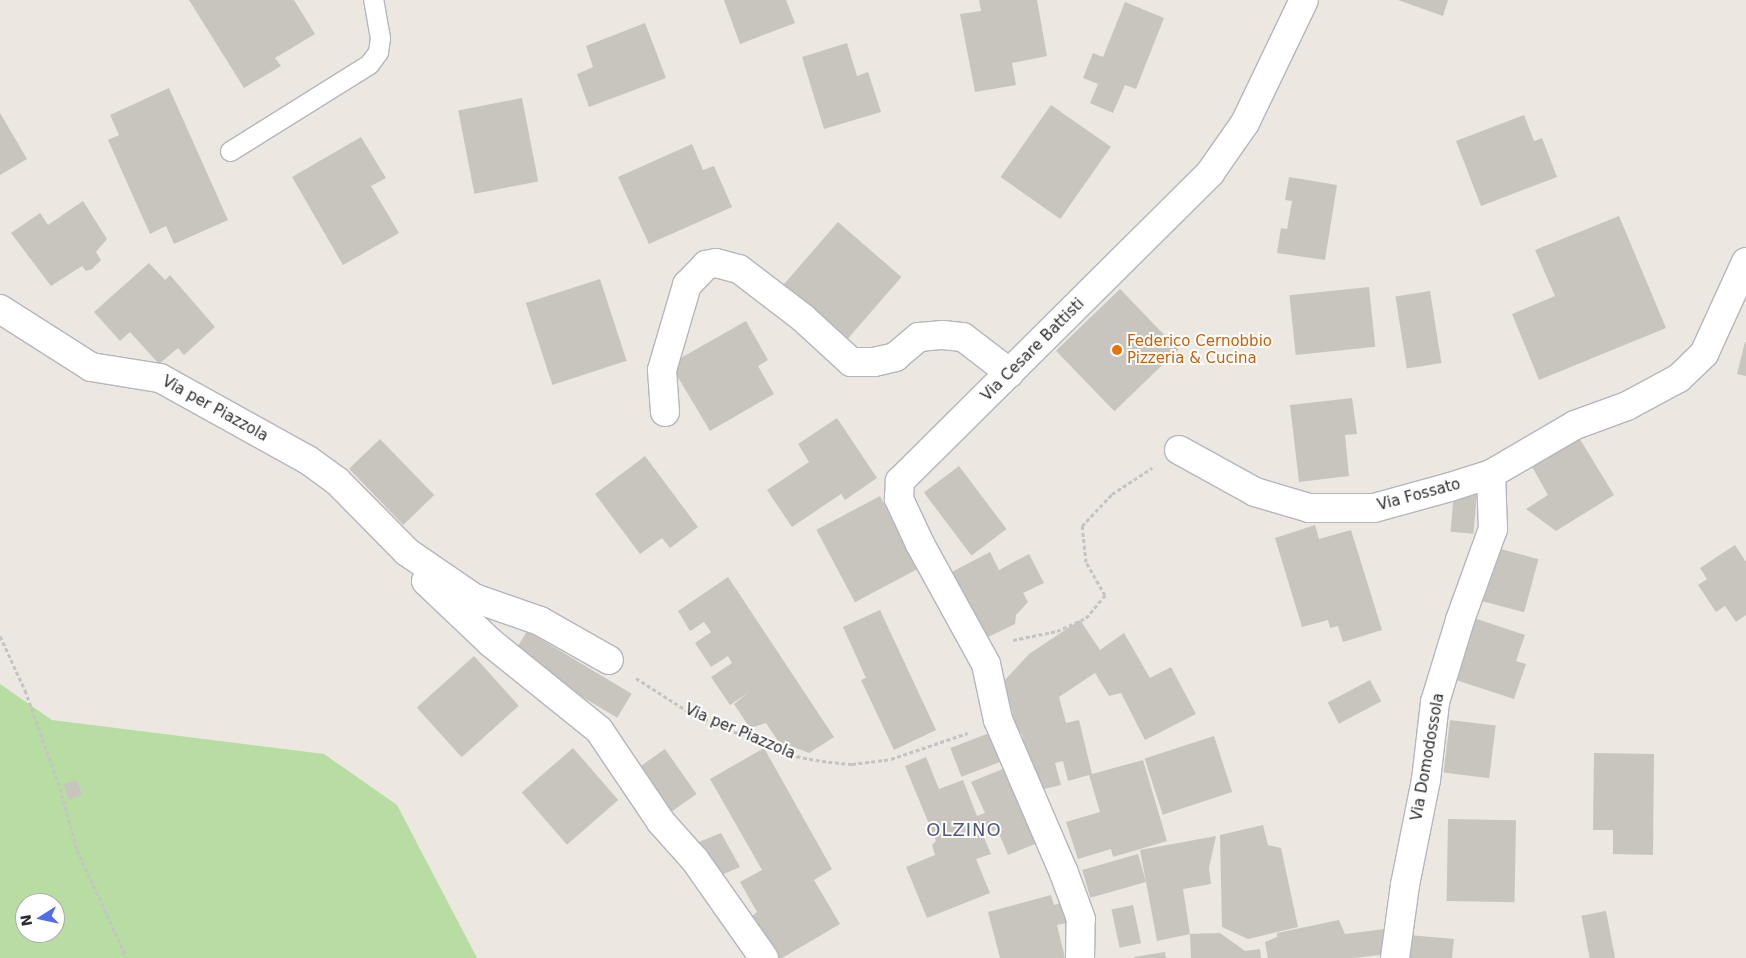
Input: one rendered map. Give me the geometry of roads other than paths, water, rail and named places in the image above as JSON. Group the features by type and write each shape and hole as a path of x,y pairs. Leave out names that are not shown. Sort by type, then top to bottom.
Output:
{"street":[{"name":"Via Cesare Battisti","path":"1080,958 1082,919 998,720 986,664 920,544 899,499 900,481 1210,173 1245,123 1304,0"},
{"name":"Via Fossato","path":"1179,450 1255,492 1309,508 1374,508 1491,474 1575,425 1627,406 1679,378 1704,354 1746,262"},
{"path":"665,412 662,370 687,285 706,264 716,263 739,269 803,318 850,362 874,362 895,357 919,338 943,335 963,337 1010,373"},
{"name":"Via per Piazzola","path":"0,309 91,367 160,378 308,460 337,481 407,552"},
{"name":"Via Domodossola","path":"1395,958 1405,885 1426,780 1435,702 1460,620 1493,529 1491,474"},
{"path":"407,552 474,598 540,620 609,660"},
{"path":"407,552 424,580 490,642 600,730 661,822 695,860 764,958"}],"lane":[{"path":"230,151 370,64 378,52 380,38 373,0"}],"place":[{"name":"Federico Cernobbio Pizzeria & Cucina","path":"1117,350"}],"district":[{"name":"OLZINO","path":"964,830"}]}
